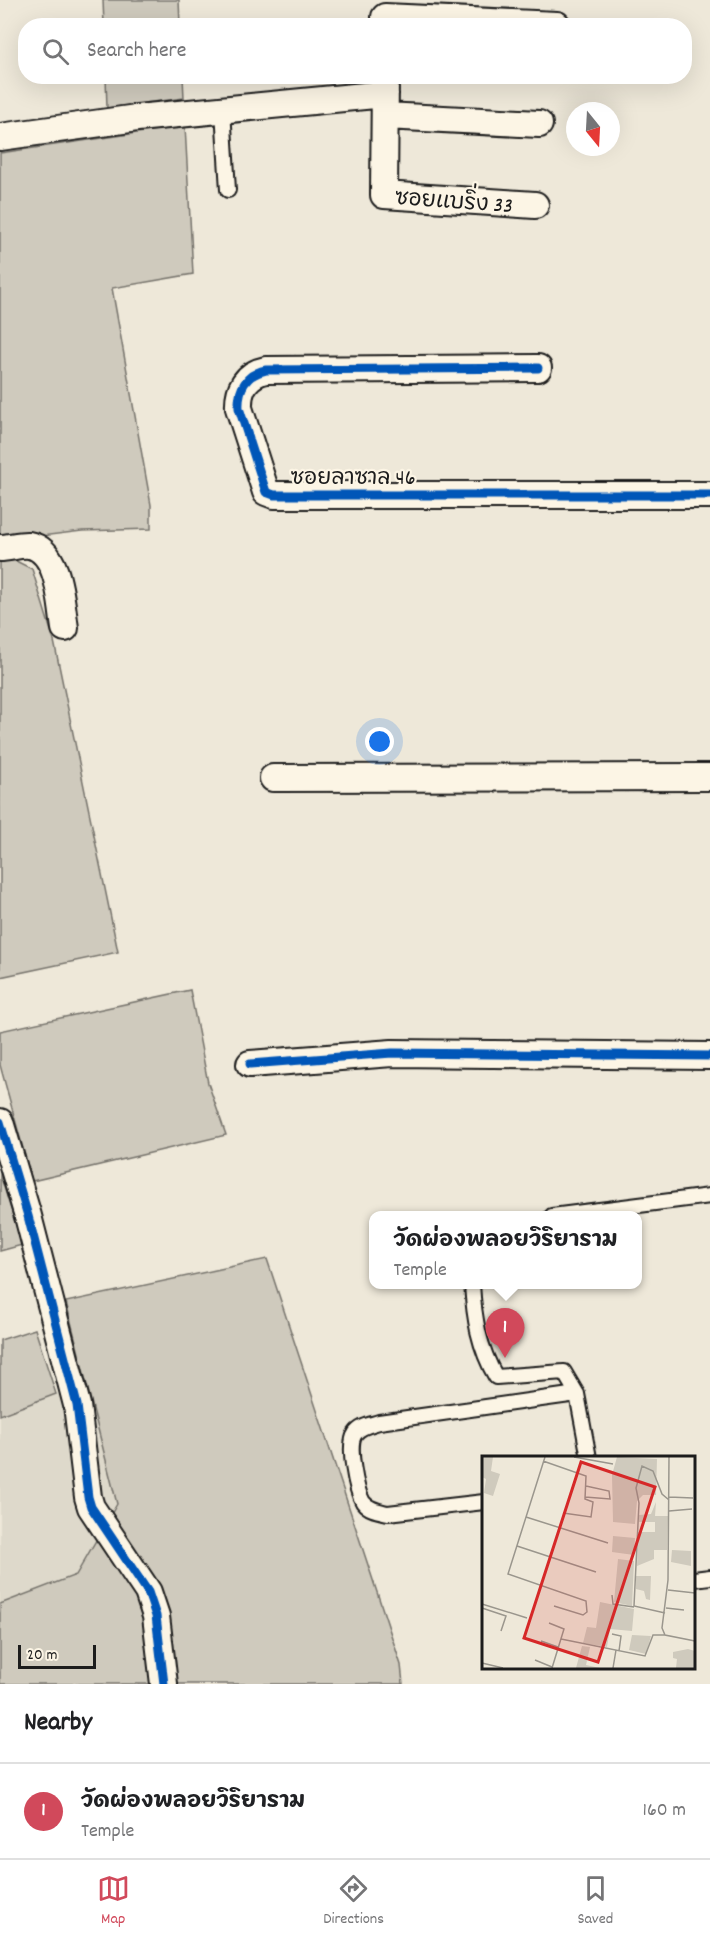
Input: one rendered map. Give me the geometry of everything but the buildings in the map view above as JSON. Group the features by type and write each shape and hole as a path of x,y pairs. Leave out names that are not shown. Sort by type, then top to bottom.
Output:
{"street":[{"path":"385,14 442,18"},
{"path":"0,137 223,110 385,96 539,124"},
{"name":"ซอยแบริ่ง 33","path":"385,96 384,195 535,205"},
{"name":"ซอยลาซาล 46","path":"538,368 266,370 250,376 242,386 238,395 239,408 266,492 274,495 710,495"},
{"path":"0,548 30,545 45,554 57,574 65,628"},
{"path":"273,778 710,777"},
{"path":"250,1064 392,1053 710,1056"},
{"path":"0,1122 28,1216 77,1406 88,1497 91,1507 148,1592 156,1616 164,1684"}],"lane":[{"path":"223,110 228,190"},
{"path":"585,1211 710,1196"},
{"path":"472,1289 474,1313 484,1356 496,1377 564,1372 577,1394 589,1456"},
{"path":"482,1502 388,1513 374,1510 363,1502 358,1485 350,1447 354,1435 361,1428 379,1422 577,1394"},
{"path":"695,1579 710,1577"}],"shaded area":[{"path":"103,0 179,0 180,18 104,18"},
{"path":"106,84 183,84 184,98 107,108"},
{"path":"185,126 193,274 112,288 151,505 151,529 82,531 0,541 0,153"},
{"path":"14,560 32,569 54,641 118,952 0,977 0,562"},
{"path":"190,990 208,1083 226,1135 32,1181 0,1065 0,1031"},
{"path":"0,1174 22,1245 0,1251"},
{"path":"267,1259 401,1665 403,1684 0,1684 0,1604 76,1575 117,1504 66,1302"},
{"path":"35,1329 56,1394 0,1415 0,1340"},
{"path":"88,1389 118,1504 76,1575 0,1604 0,1415 56,1394"}],"cycle path":[{"path":"538,368 266,370 253,375 245,383 240,395 239,408 266,492 274,495 710,495"},
{"path":"250,1064 392,1053 710,1056"},
{"path":"0,1122 28,1216 77,1405 88,1497 91,1507 148,1592 156,1616 164,1684"}],"place":[{"name":"วัดผ่องพลอยวิริยาราม","path":"505,1358"}]}
